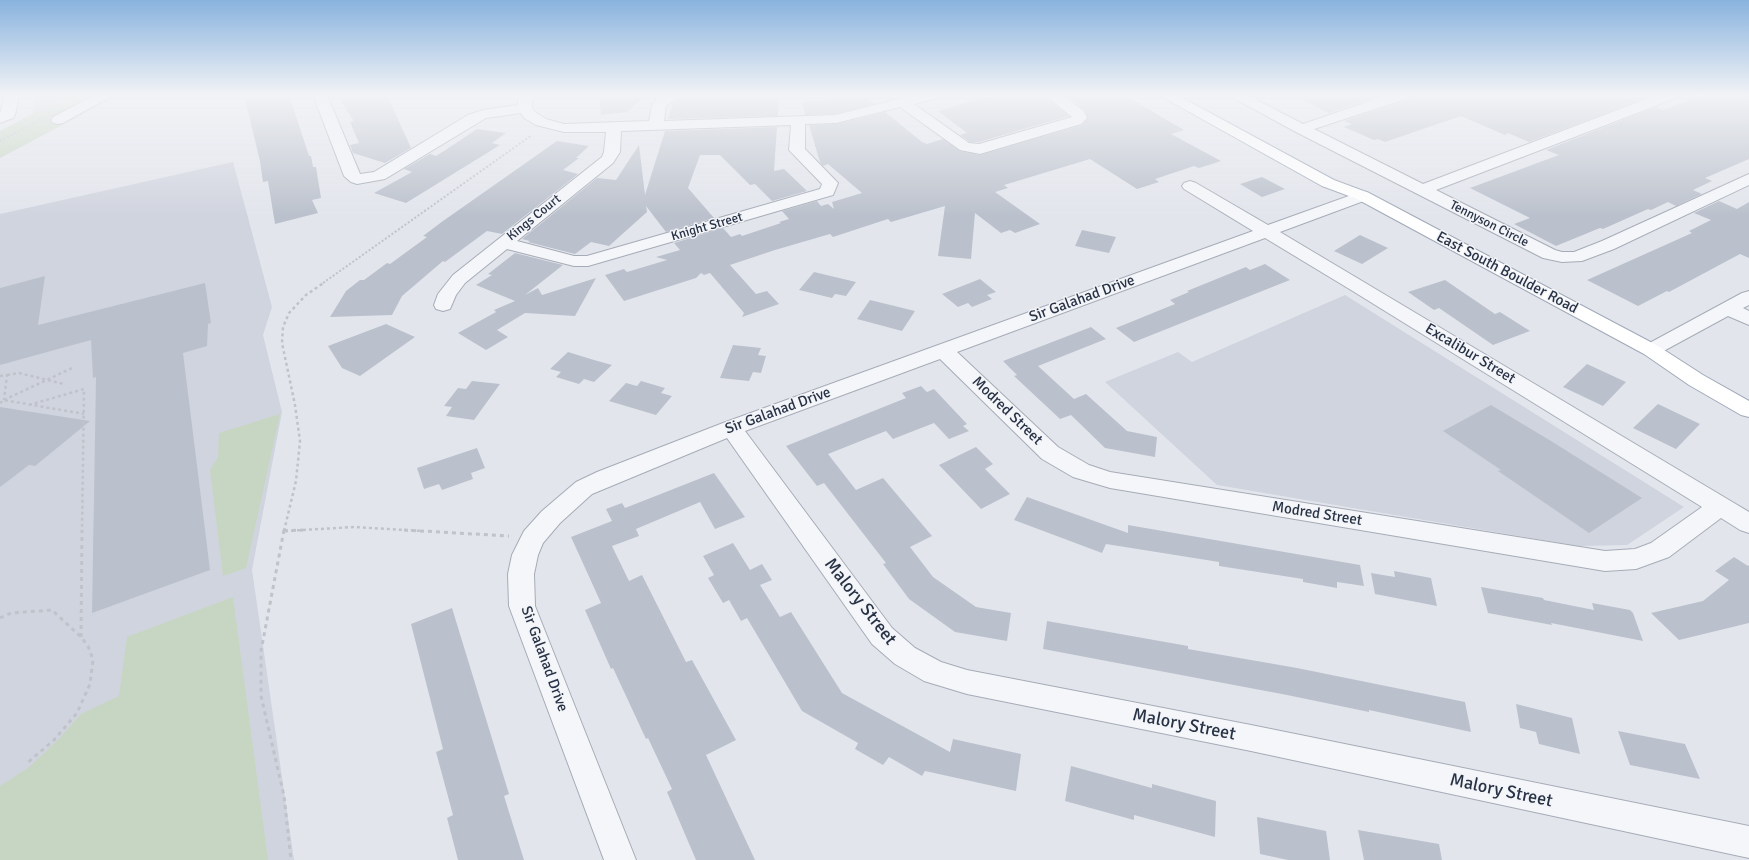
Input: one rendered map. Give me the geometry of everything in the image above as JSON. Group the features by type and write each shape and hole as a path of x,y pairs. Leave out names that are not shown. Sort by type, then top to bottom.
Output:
{"main road":[{"name":"East South Boulder Road","path":"1239,135 1328,183 1363,196 1651,350 1696,380 1749,410"},
{"name":"East South Boulder Road","path":"1257,135 1340,179 1363,196"},
{"name":"East South Boulder Road","path":"1651,350 1689,364 1749,396"}],"street":[{"path":"336,135 352,176 361,179 379,176 445,135"},
{"name":"Kings Court","path":"444,305 447,294 459,279 608,160 612,152 613,135"},
{"name":"Knight Street","path":"503,243 574,261 588,261 827,192 830,183 797,150 798,135"},
{"path":"948,135 965,147 980,149 1028,135"},
{"name":"Tennyson Circle","path":"1313,135 1549,254 1562,258 1576,257 1608,245 1749,179"},
{"path":"1422,190 1567,135"},
{"name":"Excalibur Street","path":"1190,186 1365,290 1749,524"},
{"name":"Sir Galahad Drive","path":"620,860 522,606 521,574 525,556 533,538 551,517 584,488 605,478 731,428 1363,196"},
{"path":"1651,350 1749,297"},
{"path":"1728,308 1749,319"},
{"name":"Modred Street","path":"944,351 1050,453 1082,471 1110,480 1605,561 1636,559 1660,550 1721,506"},
{"name":"Malory Street","path":"731,428 882,636 905,656 934,672 967,682 1251,738 1749,842"}],"path":[{"path":"291,860 284,796 261,689 261,651 284,531 296,481 300,441 282,343 283,326 289,313 311,290 532,135"},
{"path":"0,403 72,368"},
{"path":"0,376 18,373 64,384"},
{"path":"4,400 7,374"},
{"path":"29,405 84,389 81,637"},
{"path":"4,400 84,414"},
{"path":"284,531 354,527 533,538"},
{"path":"0,618 11,613 52,610 81,637 88,646 93,660 90,684 77,714 54,740 26,764"}],"shaded area":[{"path":"233,162 272,307 263,335 282,412 252,570 294,860 0,860 0,214"},
{"path":"1345,295 1684,507 1627,545 1578,546 1217,485 1105,382 1178,352 1192,362"}],"green space":[{"path":"0,135 43,135 0,158"},
{"path":"280,414 246,568 223,576 210,470 218,457 219,433"},
{"path":"233,597 268,860 0,860 0,786 28,768 57,741 81,714 119,696 127,637"}],"building":[{"path":"254,135 302,135 309,156 311,156 313,167 316,167 321,198 312,200 318,213 275,224 268,181 263,182"},
{"path":"356,135 405,135 411,148 385,163 353,153 350,145 359,143"},
{"path":"468,135 503,135 492,143 500,145 406,203 374,193 412,172 404,169 430,154 436,156"},
{"path":"664,135 776,135 774,171 784,169 807,191 772,201 755,184 750,185 720,155 700,155 688,188 714,218 666,232 646,206 647,212 609,246 591,242 575,254 528,242 530,241 522,239 597,178 616,180 639,145 645,195"},
{"path":"812,135 914,135 927,144 943,139 960,151 980,155 1048,135 1173,135 1221,161 1199,168 1194,166 1155,179 1159,182 1137,189 1090,159 1004,185 1008,188 995,192 1040,224 1015,233 1010,230 1001,233 975,213 971,259 938,256 945,206 891,222 888,219 833,237 830,234 775,250 730,265 756,294 767,291 779,304 742,317 744,313 710,273 704,275 701,273 696,278 624,301 605,275 624,269 627,272 667,260 656,257 680,250 674,243 723,228 731,237 740,234 742,236 789,219 782,211 817,201 821,206 828,204 834,209 832,202 862,193 828,164 823,166 820,162"},
{"path":"960,135 1003,135 979,142 970,142"},
{"path":"1363,135 1405,135 1385,142 1378,139 1374,140"},
{"path":"1513,135 1547,135 1529,142"},
{"path":"1584,135 1749,135 1749,159 1705,178 1712,181 1693,190 1702,194 1676,206 1668,202 1651,210 1648,209 1603,229 1600,228 1556,246 1514,224 1530,218 1470,188 1559,155 1546,150"},
{"path":"557,141 589,146 576,158 579,158 563,170 578,174 502,234 487,231 445,262 443,261 402,296 392,315 330,317 346,291 360,280 364,280 387,263 390,264 427,237 423,236 443,221"},
{"path":"1262,177 1285,189 1262,197 1240,184"},
{"path":"1719,201 1737,209 1749,202 1749,258 1740,254 1669,292 1667,291 1638,306 1587,280 1692,233 1689,231 1711,220 1694,213"},
{"path":"1082,230 1116,237 1109,253 1075,246"},
{"path":"1360,235 1388,248 1362,264 1334,251"},
{"path":"515,253 563,265 525,295 538,288 542,295 596,278 575,316 525,313 497,330 508,337 486,350 458,333 496,312 494,310 515,301 476,285 492,275 488,274"},
{"path":"1265,264 1290,280 1134,342 1116,328 1175,304 1170,300 1189,292 1187,291 1246,267 1250,270"},
{"path":"814,272 856,282 846,296 835,294 832,298 799,290"},
{"path":"45,276 38,325 205,283 211,323 208,324 207,346 183,353 210,570 92,613 96,377 93,378 91,340 0,365 0,288"},
{"path":"980,279 996,292 987,295 992,299 972,307 968,303 958,307 942,294"},
{"path":"1445,280 1495,314 1500,312 1530,331 1493,345 1439,308 1434,310 1408,292"},
{"path":"870,300 915,311 902,331 857,319"},
{"path":"386,324 415,337 360,376 342,368 328,346"},
{"path":"1091,327 1106,339 1038,366 1074,399 1086,394 1127,431 1157,437 1155,457 1105,448 1071,415 1060,419 1014,376 1017,375 1003,361"},
{"path":"733,345 761,348 758,355 766,356 761,373 753,372 749,381 720,378"},
{"path":"568,352 612,365 594,382 584,379 579,384 556,377 561,372 550,369"},
{"path":"1587,364 1626,382 1603,406 1563,387"},
{"path":"472,381 500,384 474,420 446,416 452,407 444,406 458,388 466,389"},
{"path":"641,381 665,388 661,393 672,396 656,415 609,401 626,383 637,386"},
{"path":"921,386 927,392 934,389 967,424 963,426 969,431 949,439 934,423 893,439 886,431 828,454 856,490 883,478 932,536 910,547 933,577 976,607 1011,613 1007,641 955,632 909,599 883,564 886,563 824,483 817,486 786,446 906,398 902,393"},
{"path":"1658,404 1700,424 1676,449 1633,428"},
{"path":"1491,405 1642,498 1589,533 1498,471 1501,470 1443,431"},
{"path":"0,407 90,421 35,466 29,465 0,487"},
{"path":"976,447 993,464 985,469 1010,494 981,509 939,465"},
{"path":"477,448 485,468 471,473 473,479 442,490 439,484 424,489 417,468"},
{"path":"714,473 745,517 715,529 700,502 636,529 639,536 612,546 629,581 642,575 686,662 692,660 736,740 706,755 755,860 696,860 667,792 672,789 648,738 646,739 613,668 611,669 585,610 601,603 571,537 612,521 606,509 622,503 625,508"},
{"path":"1027,497 1128,533 1128,525 1360,565 1364,586 1337,582 1337,588 1303,582 1303,579 1219,566 1219,562 1106,544 1102,553 1014,520"},
{"path":"733,543 750,570 762,564 772,580 760,585 780,617 791,612 842,693 950,752 953,739 1021,754 1016,791 925,771 922,776 889,757 883,765 855,749 858,743 802,711 747,618 741,621 729,600 723,603 708,578 714,575 703,556"},
{"path":"1734,557 1748,566 1749,565 1749,623 1679,640 1651,613 1703,601 1729,580 1715,571"},
{"path":"1394,571 1431,578 1437,606 1375,594 1371,573 1395,577"},
{"path":"1481,587 1543,598 1544,600 1594,610 1592,603 1630,610 1633,613 1643,641 1551,623 1552,625 1488,613"},
{"path":"452,608 509,794 504,796 524,860 458,860 447,818 453,815 436,752 443,749 411,624"},
{"path":"1047,621 1188,646 1188,649 1297,668 1465,702 1471,732 1369,710 1369,712 1043,649"},
{"path":"1516,704 1572,718 1580,754 1539,744 1536,732 1520,728"},
{"path":"1618,731 1685,744 1700,779 1630,765"},
{"path":"1071,766 1152,788 1152,784 1216,801 1215,837 1134,815 1134,820 1065,801"},
{"path":"1257,817 1326,831 1330,860 1288,860 1260,854"},
{"path":"1358,830 1439,844 1442,860 1364,860"}]}
